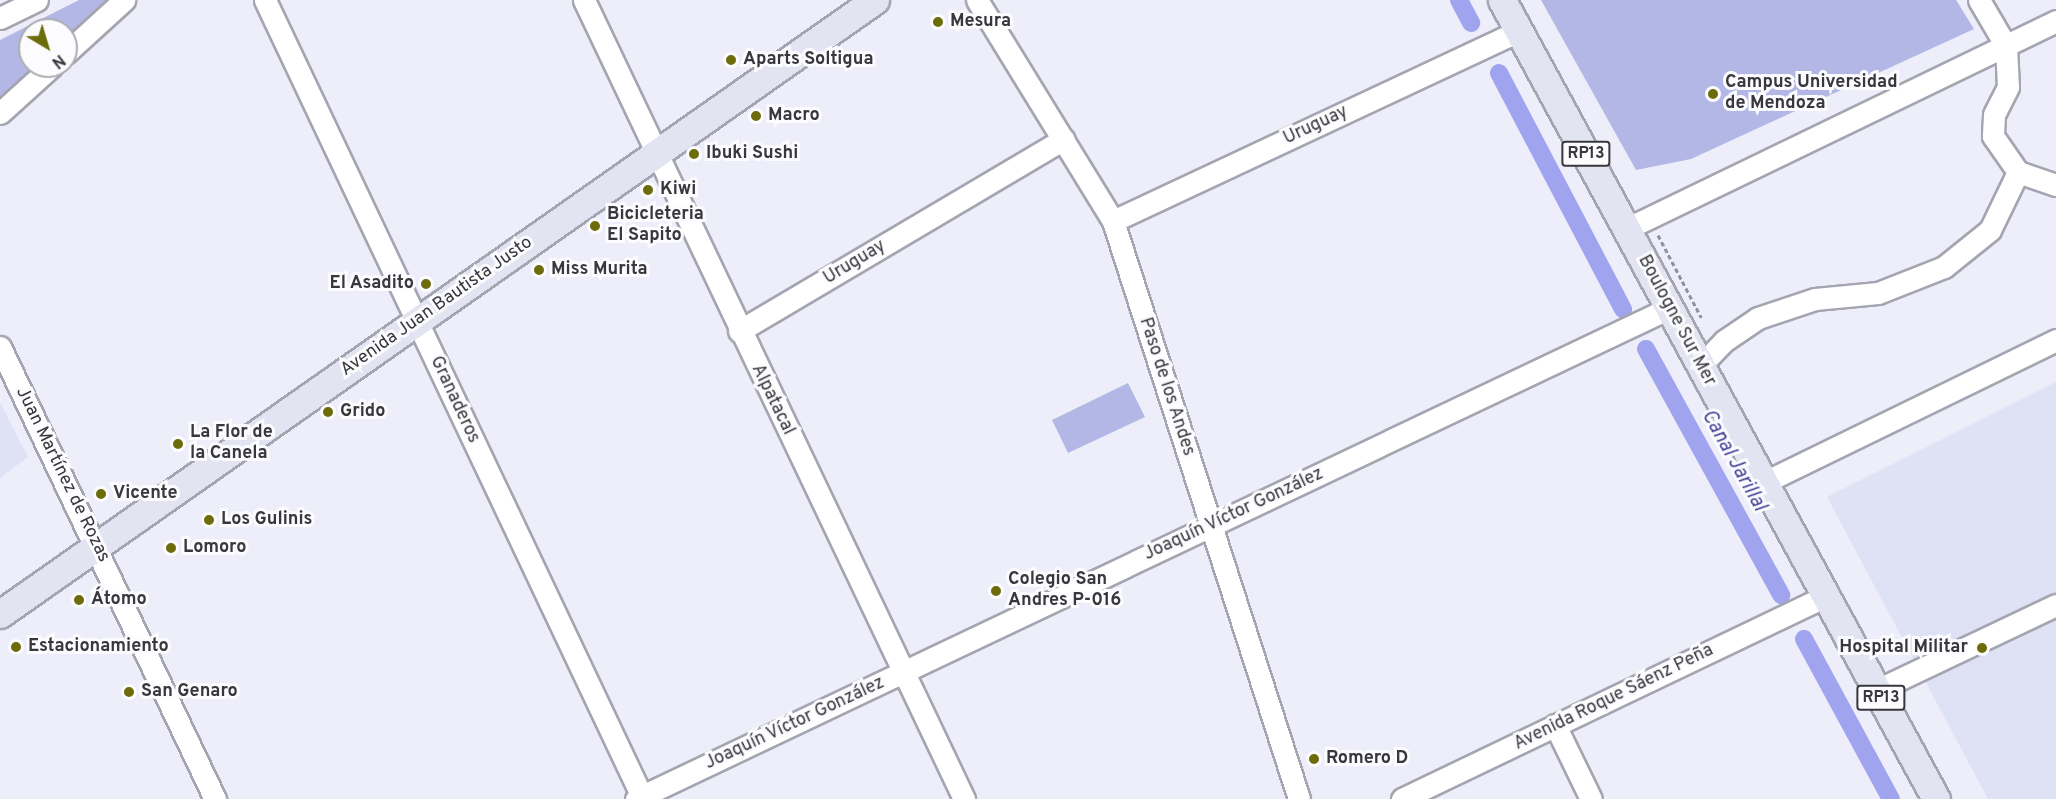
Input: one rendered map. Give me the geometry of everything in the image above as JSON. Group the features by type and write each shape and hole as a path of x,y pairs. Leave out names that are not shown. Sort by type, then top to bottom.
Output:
{"main road":[{"name":"Avenida Juan Bautista Justo","path":"0,614 875,0"},
{"name":"Boulogne Sur Mer","path":"1502,0 1936,799"}],"street":[{"path":"0,18 37,0"},
{"path":"78,42 124,0"},
{"name":"Granaderos","path":"265,0 640,798"},
{"name":"Alpatacal","path":"584,0 964,799"},
{"name":"Paso de los Andes","path":"977,0 1113,221 1299,799"},
{"path":"1979,0 2006,46 2008,87 1994,115 1993,136 2018,172 2056,185"},
{"path":"1626,229 2056,21"},
{"name":"Uruguay","path":"1113,221 1519,31"},
{"path":"0,113 39,78"},
{"name":"Uruguay","path":"740,331 1064,139"},
{"path":"1700,366 1724,341 1758,318 1815,299 1878,293 1944,267 1990,230 2018,172"},
{"name":"Joaquín Víctor González","path":"640,798 1669,308"},
{"path":"1765,482 2056,339"},
{"name":"Juan Martínez de Rozas","path":"0,347 215,799"},
{"name":"Avenida Roque Sáenz Peña","path":"1402,799 1826,596"},
{"path":"1877,690 2056,605"},
{"path":"1555,726 1591,799"}],"shaded area":[{"path":"79,0 108,0 78,27 78,18 43,18"},
{"name":"Campus Universidad de Mendoza","path":"1541,0 1956,0 1974,29 1691,159 1636,170"},
{"path":"18,31 18,78 21,78 0,97 0,40"},
{"name":"Hospital Militar","path":"2056,382 2056,799 1988,799 1827,497"},
{"path":"1128,383 1145,417 1068,453 1052,420"},
{"path":"0,402 28,457 0,478"}],"waterway":[{"name":"Canal Jarillal","path":"1459,0 1471,23"},
{"name":"Canal Jarillal","path":"1499,73 1623,309"},
{"name":"Canal Jarillal","path":"1646,349 1781,595"},
{"name":"Canal Jarillal","path":"1804,639 1891,799"}],"place":[{"name":"Mesura","path":"938,22"},
{"name":"Aparts Soltigua","path":"731,60"},
{"name":"Campus Universidad de Mendoza","path":"1713,94"},
{"name":"Macro","path":"756,116"},
{"name":"Ibuki Sushi","path":"694,154"},
{"name":"Kiwi","path":"648,190"},
{"name":"Bicicleteria El Sapito","path":"595,226"},
{"name":"Miss Murita","path":"539,270"},
{"name":"El Asadito","path":"426,284"},
{"name":"Grido","path":"328,412"},
{"name":"La Flor de la Canela","path":"178,444"},
{"name":"Vicente","path":"101,494"},
{"name":"Los Gulinis","path":"209,520"},
{"name":"Lomoro","path":"171,548"},
{"name":"Colegio San Andres P-016","path":"996,591"},
{"name":"Átomo","path":"79,600"},
{"name":"Estacionamiento","path":"16,647"},
{"name":"Hospital Militar","path":"1982,648"},
{"name":"San Genaro","path":"129,692"},
{"name":"Romero D","path":"1314,759"}]}
